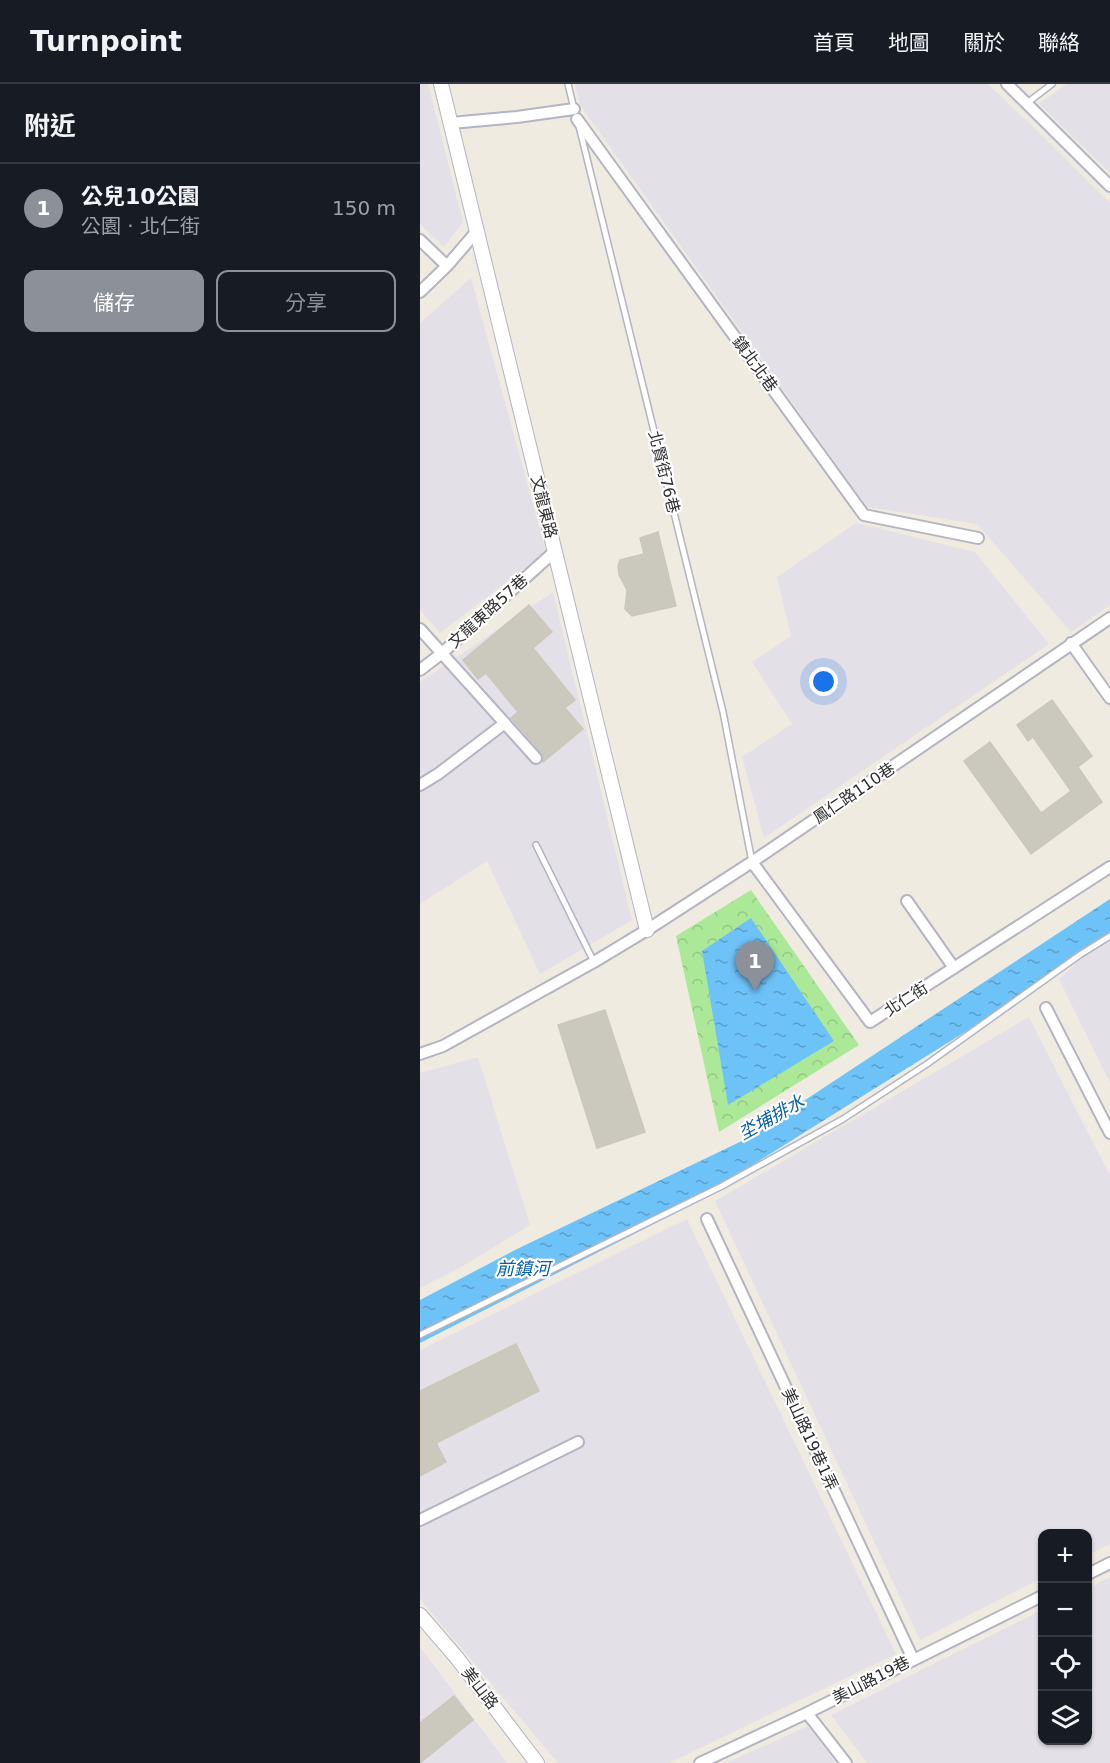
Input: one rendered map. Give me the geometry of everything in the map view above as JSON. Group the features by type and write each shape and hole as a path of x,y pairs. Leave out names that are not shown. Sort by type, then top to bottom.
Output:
{"street":[{"name":"文龍東路","path":"441,84 647,930"},
{"path":"1007,84 1110,186"},
{"path":"451,123 576,114"},
{"name":"鎮北北巷","path":"576,114 864,515 978,538"},
{"path":"420,292 447,266 477,231"},
{"path":"420,240 447,266"},
{"name":"文龍東路57巷","path":"420,670 441,654 555,551"},
{"name":"鳳仁路110巷","path":"420,1054 443,1046 647,930 752,862 1110,618"},
{"path":"420,628 536,758"},
{"path":"1071,643 1110,698"},
{"path":"420,785 505,723"},
{"name":"北仁街","path":"752,862 870,1023 1110,867"},
{"path":"907,901 954,968"},
{"path":"1046,1008 1110,1133"},
{"name":"美山路19巷1弄","path":"706,1219 913,1659"},
{"path":"420,1520 578,1442"},
{"path":"1092,1572 1110,1563"},
{"name":"美山路19巷","path":"700,1763 807,1713 1038,1598"},
{"name":"美山路","path":"420,1615 457,1658 531,1761"},
{"path":"807,1713 846,1763"}],"lane":[{"name":"北賢街76巷","path":"568,84 723,712 752,862"},
{"path":"1026,103 1052,84"},
{"path":"536,845 594,962"},
{"path":"420,1335 722,1186 843,1119 927,1064 1081,954 1110,936"}],"shaded area":[{"path":"420,84 428,84 463,222 444,247 420,224"},
{"path":"575,84 988,84 1047,140 1110,203 1110,605 1071,632 977,524 867,507 580,105"},
{"path":"1067,84 1110,84 1110,173 1039,104"},
{"path":"471,278 546,552 440,633 420,610 420,323"},
{"path":"856,523 975,552 1049,644 764,838 742,757 792,724 752,662 791,636 777,577"},
{"path":"553,592 632,920 540,974 487,861 420,904 420,682"},
{"path":"1110,933 1110,1083 1059,979"},
{"path":"1029,1017 1110,1176 1110,1544 1092,1553 1092,1529 1038,1529 1038,1580 920,1640 715,1201"},
{"path":"478,1057 530,1225 463,1266 420,1288 420,1073"},
{"path":"687,1219 896,1654 669,1763 558,1763 420,1599 420,1350"},
{"path":"1110,1577 1110,1763 867,1763 831,1715 1038,1612 1038,1745 1092,1745 1092,1586"},
{"path":"420,1647 507,1763 420,1763"},
{"path":"808,1726 836,1763 726,1763"}],"green space":[{"path":"751,890 859,1045 719,1132 676,936"}],"water":[{"name":"前鎮河","path":"1110,899 1110,938 1029,992 677,1212 420,1343 420,1300 515,1250 746,1139"},
{"path":"751,918 834,1041 728,1105 702,951"}],"building":[{"path":"658,532 676,606 632,616 625,609 627,590 619,575 618,566 620,560 644,554 640,538"},
{"path":"529,605 552,632 533,648 575,700 565,708 583,729 543,762 542,753 511,718 518,712 486,673 478,679 463,660"},
{"path":"1052,700 1092,756 1078,767 1102,802 1031,854 964,761 990,742 1041,813 1071,791 1033,737 1028,741 1017,725"},
{"path":"605,1010 645,1132 597,1148 558,1025"},
{"path":"516,1344 539,1391 436,1443 446,1462 420,1476 420,1391"},
{"path":"454,1696 473,1720 420,1763 420,1723"}],"place":[{"name":"公兒10公園","path":"755,991"}],"water label":[{"name":"坔埔排水","path":"771,1117"}]}
